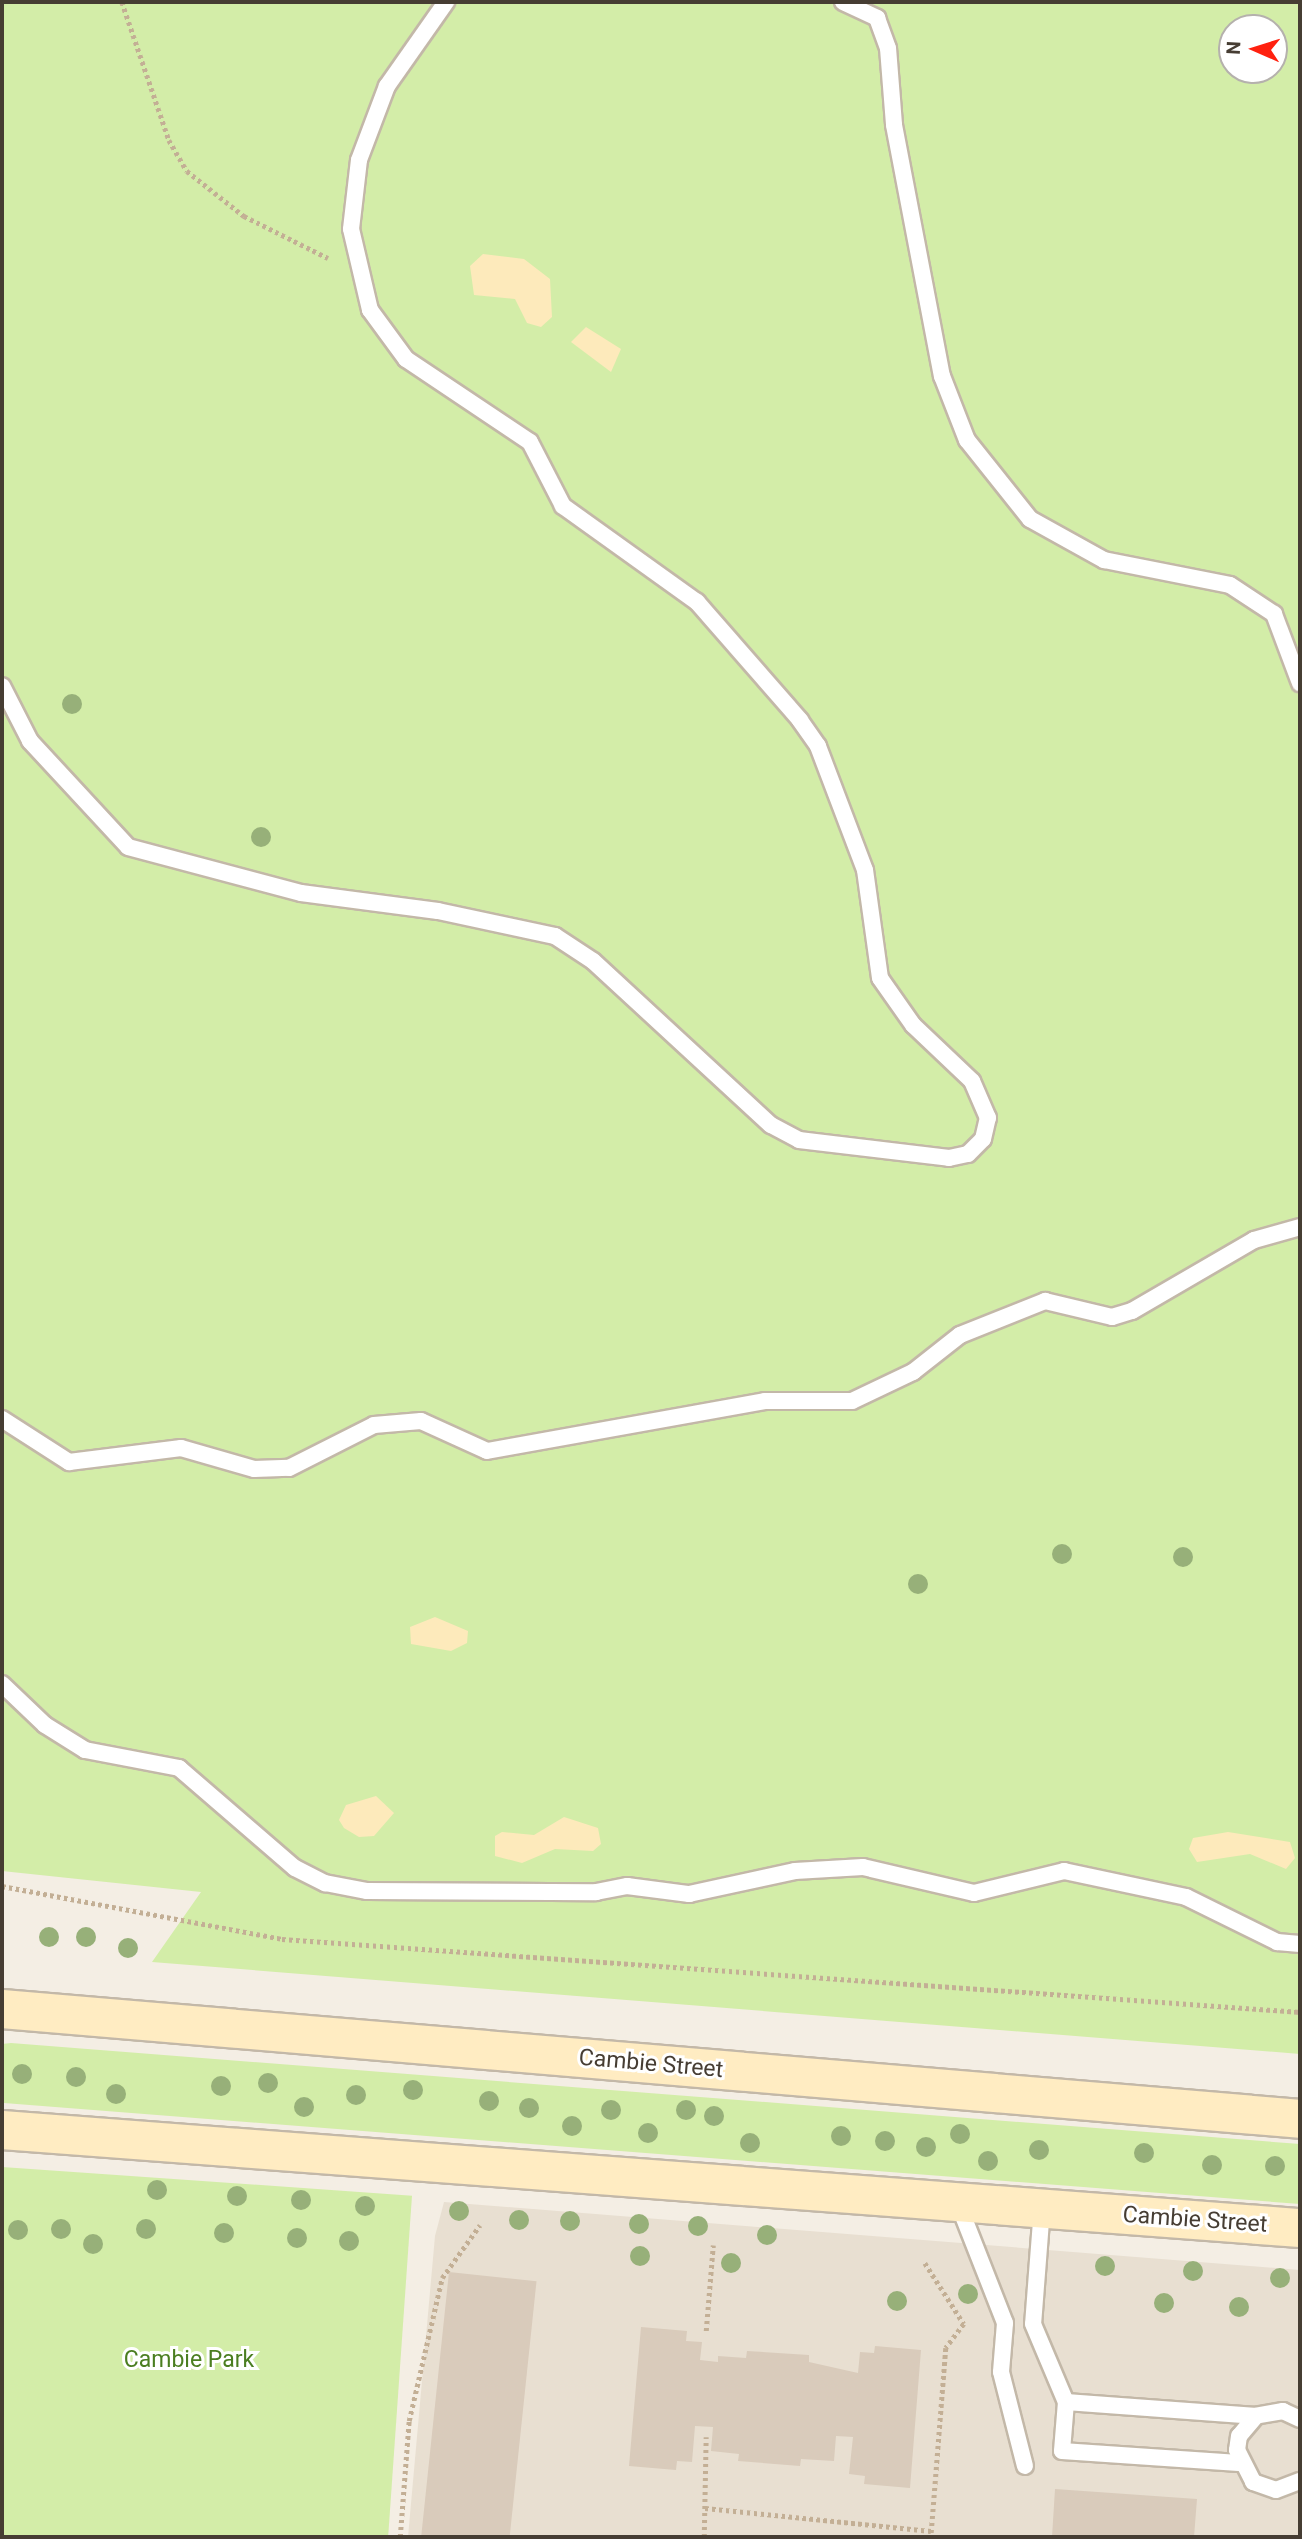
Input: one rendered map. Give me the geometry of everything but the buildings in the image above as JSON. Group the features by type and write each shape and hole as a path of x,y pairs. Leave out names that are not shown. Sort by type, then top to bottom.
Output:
{"main road":[{"name":"Cambie Street","path":"2,2009 1300,2119"},
{"name":"Cambie Street","path":"2,2130 1300,2228"}],"lane":[{"path":"2,687 30,741 128,848 301,893 438,911 555,936 593,961 771,1125 799,1140 949,1158 968,1154 983,1139 988,1118 972,1081 913,1024 880,978 864,870 818,746 800,720 697,602 563,506 530,442 406,359 383,336 362,284 351,229 359,160 387,86 446,2"},
{"path":"843,2 877,18 888,48 894,125 942,376 967,440 1030,519 1104,560 1230,585 1274,614 1300,683"},
{"path":"2,1419 69,1462 181,1448 254,1469 277,1469 374,1425 421,1421 487,1451 765,1401 852,1401 913,1372 960,1335 1045,1301 1112,1317 1132,1311 1254,1240 1300,1227"},
{"path":"2,1685 46,1726 85,1750 179,1768 295,1868 325,1883 367,1891 596,1892 627,1886 689,1894 795,1871 863,1867 974,1893 1064,1871 1186,1896 1277,1942 1300,1944"},
{"path":"957,2201 1005,2323 1001,2372 1026,2466"},
{"path":"1042,2207 1033,2324 1066,2402 1062,2451 1239,2463 1264,2488 1300,2481"},
{"path":"1005,2323 1033,2324"},
{"path":"1066,2402 1256,2416 1283,2411 1300,2419"},
{"path":"1239,2463 1239,2436 1256,2416"},
{"path":"999,2433 1016,2429"}],"path":[{"path":"122,2 169,140 187,171 244,216 326,256 362,284"},
{"path":"2,1886 282,1939 1300,2012"},
{"path":"400,2537 409,2421 442,2278 480,2225"},
{"path":"706,2330 713,2245"},
{"path":"925,2263 964,2324 946,2348 931,2537"},
{"path":"704,2537 706,2437"},
{"path":"705,2508 931,2530"}],"shaded area":[{"path":"444,2202 1300,2270 1300,2537 408,2537 435,2236"}],"green space":[{"path":"2,2 1300,2 1300,2054 152,1962 201,1892 2,1871"},
{"path":"2,2044 1300,2144 1300,2204 4,2103"},
{"name":"Cambie Park","path":"2,2167 412,2196 388,2537 2,2537"}],"sand":[{"path":"483,254 524,259 550,279 552,317 541,327 527,323 515,299 474,295 470,266"},
{"path":"586,327 621,349 611,372 571,342"},
{"path":"435,1617 468,1631 467,1643 451,1651 411,1644 410,1627"},
{"path":"376,1796 394,1813 374,1836 359,1837 344,1828 339,1820 346,1805"},
{"path":"564,1817 598,1828 601,1844 593,1851 555,1849 522,1863 495,1856 495,1836 502,1832 534,1835"},
{"path":"1228,1832 1290,1842 1295,1858 1286,1869 1250,1854 1197,1862 1189,1849 1193,1838"}]}
